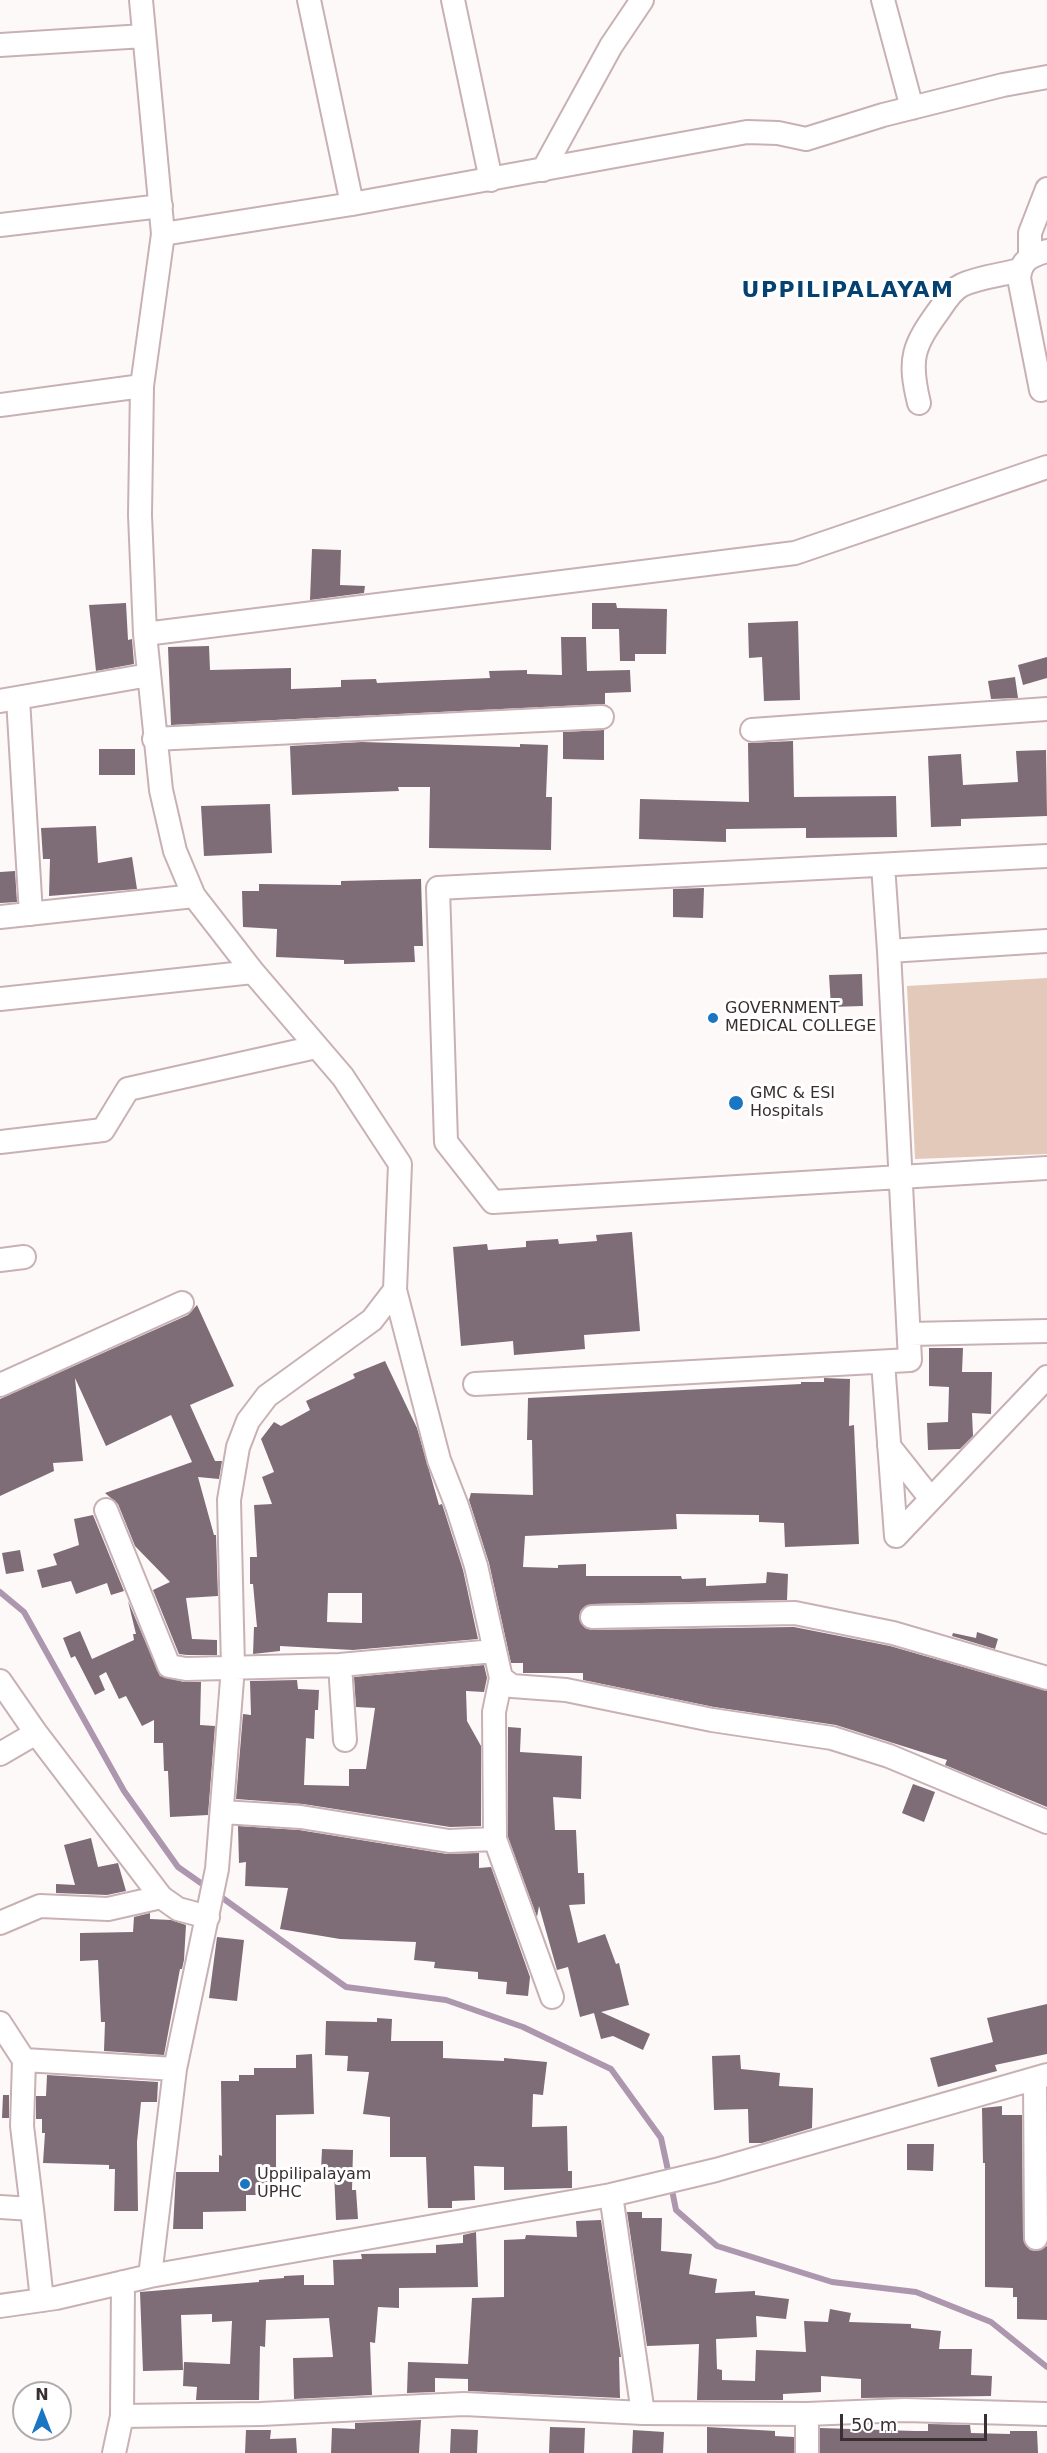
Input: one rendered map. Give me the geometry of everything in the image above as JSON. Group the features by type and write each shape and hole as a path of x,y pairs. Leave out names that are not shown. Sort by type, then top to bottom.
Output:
{"street":[{"path":"309,0 352,204"},
{"path":"453,0 491,180"},
{"path":"543,170 611,46 642,0"},
{"path":"883,0 912,108"},
{"path":"148,1 144,36 163,234 142,386 140,514 145,634 161,790 175,851 194,896 253,972 343,1077 400,1164 395,1290 439,1460 457,1506 476,1566 501,1678 494,1712 495,1839 552,1997"},
{"path":"0,45 144,36"},
{"path":"163,234 491,180 747,132 778,133 806,138 912,108 1003,85 1047,77"},
{"path":"1041,390 1030,233 1047,189"},
{"path":"0,225 161,206"},
{"path":"919,403 912,375 914,356 922,333 953,291 1032,259"},
{"path":"0,405 142,386"},
{"path":"145,634 795,553 1047,467"},
{"path":"31,914 9,700 149,675"},
{"path":"752,730 1047,709"},
{"path":"154,739 602,717"},
{"path":"1047,856 438,888 446,1142 493,1202 1047,1168"},
{"path":"475,1384 910,1360 883,865"},
{"path":"0,917 194,896"},
{"path":"889,951 1047,941"},
{"path":"0,999 253,972"},
{"path":"0,1142 103,1130 128,1089 316,1047"},
{"path":"0,1260 24,1257"},
{"path":"150,2276 175,2069 217,1869 233,1667 229,1500 238,1448 248,1421 267,1396 372,1320 395,1290"},
{"path":"0,1385 182,1303"},
{"path":"910,1334 1047,1331"},
{"path":"883,1362 896,1536 1047,1377"},
{"path":"890,1446 931,1499"},
{"path":"106,1510 169,1666 186,1669 340,1665 494,1651"},
{"path":"591,1617 795,1613 893,1633 1047,1678"},
{"path":"340,1665 345,1740"},
{"path":"501,1678 512,1686 566,1690 712,1720 832,1738 889,1756 1047,1822"},
{"path":"0,1681 36,1733 161,1897 178,1909 209,1909"},
{"path":"0,1754 36,1733"},
{"path":"223,1812 301,1817 449,1841 495,1839"},
{"path":"0,1923 40,1906 108,1909 161,1897"},
{"path":"0,2023 24,2060 22,2126 42,2300"},
{"path":"24,2060 175,2069"},
{"path":"0,2306 42,2300 150,2276 611,2195 716,2170 1041,2077 1036,2238"},
{"path":"611,2195 643,2413"},
{"path":"0,2207 32,2209"},
{"path":"114,2453 122,2416 123,2282"},
{"path":"122,2416 261,2414 464,2404 643,2413 807,2414 905,2410 1047,2414"},
{"path":"807,2414 807,2453"}],"shaded area":[{"path":"1047,978 1047,1154 915,1159 907,986"}],"building":[{"path":"312,549 341,550 340,585 365,586 364,593 310,600"},
{"path":"126,603 128,640 132,639 134,664 96,671 89,605"},
{"path":"592,603 616,603 617,608 667,609 666,654 635,654 635,661 620,661 619,629 592,629"},
{"path":"798,621 800,700 764,701 762,657 749,658 748,623"},
{"path":"561,637 586,637 587,671 630,670 631,692 605,693 605,704 171,725 168,647 209,646 210,670 291,668 291,689 341,687 341,680 376,679 377,683 490,678 489,671 527,670 527,674 562,675"},
{"path":"1047,657 1047,678 1023,685 1018,665"},
{"path":"1015,677 1018,698 991,699 988,681"},
{"path":"604,730 604,760 563,759 563,732"},
{"path":"793,741 794,797 896,796 897,837 806,838 806,828 726,829 726,842 639,839 640,799 749,802 748,743"},
{"path":"362,742 520,747 520,744 548,745 546,797 552,797 551,850 429,848 430,787 398,787 399,791 292,795 290,746"},
{"path":"99,749 135,749 135,775 99,775"},
{"path":"1046,750 1047,816 961,819 961,826 931,827 928,756 961,754 963,785 1018,782 1016,751"},
{"path":"270,804 272,853 204,856 201,806"},
{"path":"96,826 98,863 132,857 137,889 49,896 50,859 43,859 41,828"},
{"path":"15,871 17,902 0,903 0,872"},
{"path":"421,879 423,946 414,946 415,962 344,964 344,960 276,957 277,929 243,927 242,891 259,891 259,884 341,885 341,881"},
{"path":"704,888 703,918 673,917 673,889"},
{"path":"862,974 863,1006 831,1007 829,975"},
{"path":"632,1232 640,1331 584,1335 585,1349 514,1355 513,1341 461,1346 453,1247 487,1244 488,1250 526,1247 526,1241 558,1239 559,1244 597,1241 596,1235"},
{"path":"197,1305 234,1386 190,1405 215,1461 222,1461 219,1479 198,1477 214,1535 216,1535 218,1596 186,1598 192,1639 217,1640 217,1655 179,1654 153,1590 170,1582 135,1546 118,1504 105,1493 192,1462 171,1415 106,1446 75,1378 83,1461 53,1463 54,1471 0,1496 0,1399 188,1315"},
{"path":"929,1348 963,1348 962,1372 992,1372 991,1414 972,1413 973,1436 960,1449 928,1450 927,1423 948,1422 949,1387 929,1386"},
{"path":"385,1361 417,1428 439,1505 442,1504 463,1570 478,1639 353,1650 280,1646 280,1651 253,1654 254,1627 257,1627 253,1584 250,1584 250,1557 257,1557 254,1505 272,1504 262,1477 274,1472 261,1439 274,1422 281,1426 310,1410 306,1401 355,1378 353,1374","holes":["328,1593 362,1593 362,1623 327,1622"]},
{"path":"824,1378 850,1379 849,1426 854,1425 859,1544 785,1547 784,1523 759,1522 759,1515 676,1514 677,1529 525,1536 523,1567 558,1568 558,1565 586,1564 586,1576 706,1578 706,1586 766,1583 767,1572 788,1574 787,1600 592,1604 581,1610 579,1618 585,1628 592,1630 794,1627 890,1646 1047,1691 1047,1807 945,1765 947,1760 836,1725 714,1707 583,1680 583,1673 523,1673 523,1663 511,1663 489,1563 469,1500 471,1493 533,1495 532,1440 527,1440 528,1398 801,1384 801,1382 824,1382"},
{"path":"93,1515 124,1591 111,1595 107,1583 76,1594 71,1581 42,1588 37,1570 57,1565 53,1554 79,1545 74,1519"},
{"path":"20,1550 24,1571 6,1574 2,1553"},
{"path":"128,1601 160,1676 184,1682 201,1682 200,1725 215,1726 208,1815 170,1817 168,1771 164,1771 163,1743 154,1743 154,1720 142,1726 126,1696 119,1699 106,1672 99,1676 105,1690 95,1695 75,1656 71,1658 63,1638 80,1631 92,1659 134,1640 133,1634 136,1634"},
{"path":"977,1632 998,1639 995,1649 952,1636 953,1633 976,1638"},
{"path":"484,1665 487,1678 484,1692 466,1691 467,1721 481,1746 481,1826 450,1827 303,1804 236,1799 243,1714 251,1715 250,1681 297,1680 298,1689 319,1690 318,1710 315,1710 314,1739 306,1738 304,1785 349,1786 349,1769 366,1769 375,1708 356,1707 354,1677"},
{"path":"508,1727 521,1728 520,1752 582,1756 581,1799 553,1797 555,1830 576,1830 578,1873 584,1873 585,1904 569,1905 578,1943 605,1934 616,1964 619,1963 629,2005 601,2012 650,2034 643,2050 613,2036 601,2039 594,2013 580,2017 568,1967 557,1970 539,1906 537,1917 508,1837"},
{"path":"913,1784 935,1792 924,1822 902,1813"},
{"path":"238,1826 299,1830 447,1854 479,1853 479,1868 491,1867 530,1977 528,1996 506,1994 507,1982 478,1979 478,1972 434,1968 435,1962 414,1960 416,1942 340,1939 280,1929 288,1888 245,1886 246,1862 239,1863"},
{"path":"91,1838 98,1867 118,1863 126,1891 107,1895 56,1893 56,1884 75,1885 64,1845"},
{"path":"150,1913 150,1919 171,1920 186,1925 184,1960 182,1969 180,1969 164,2055 104,2051 105,2022 101,2022 98,1960 80,1961 80,1933 133,1932 134,1917"},
{"path":"217,1937 244,1940 237,2001 209,1998"},
{"path":"1047,2004 1047,2054 995,2065 997,2071 938,2087 930,2058 993,2042 987,2018"},
{"path":"377,2018 392,2019 391,2041 443,2041 443,2058 504,2061 504,2058 547,2062 543,2095 533,2094 532,2127 567,2126 568,2171 572,2171 572,2188 504,2190 504,2167 474,2166 475,2200 452,2201 452,2208 428,2208 426,2157 390,2157 390,2117 363,2114 369,2072 347,2071 348,2056 325,2055 326,2021 377,2022"},
{"path":"312,2054 314,2114 276,2115 276,2168 270,2168 270,2195 246,2195 246,2211 203,2212 203,2229 173,2229 176,2172 219,2172 219,2155 222,2156 221,2081 239,2081 239,2075 254,2075 254,2068 296,2068 296,2055"},
{"path":"740,2055 741,2069 780,2073 779,2086 813,2088 812,2128 762,2143 749,2143 748,2109 714,2110 712,2056"},
{"path":"47,2075 158,2082 157,2102 141,2102 137,2142 138,2211 114,2211 115,2169 109,2169 109,2165 43,2163 45,2133 42,2133 42,2119 36,2119 36,2096 46,2096"},
{"path":"3,2095 9,2095 9,2118 2,2118"},
{"path":"1002,2106 1002,2115 1022,2115 1023,2238 1030,2250 1037,2251 1047,2246 1047,2320 1017,2319 1017,2297 1013,2297 1013,2288 985,2287 985,2163 983,2163 982,2108"},
{"path":"907,2144 934,2144 933,2171 907,2170"},
{"path":"322,2149 353,2150 352,2190 356,2190 358,2219 336,2220 334,2171 321,2170"},
{"path":"627,2212 642,2212 642,2218 662,2218 661,2251 692,2254 689,2274 717,2279 715,2293 755,2291 755,2295 789,2299 786,2319 756,2316 757,2337 716,2339 717,2369 722,2370 722,2380 755,2381 756,2350 806,2352 804,2321 828,2322 830,2309 851,2313 849,2322 911,2324 911,2328 941,2331 939,2349 972,2349 971,2375 992,2376 991,2396 861,2398 861,2379 821,2376 821,2392 783,2394 783,2400 697,2400 699,2344 647,2346"},
{"path":"601,2220 621,2357 619,2357 620,2398 468,2391 468,2379 435,2378 435,2392 407,2393 408,2362 468,2364 472,2298 504,2297 504,2240 525,2239 526,2235 577,2237 576,2221"},
{"path":"476,2232 478,2287 399,2288 399,2308 378,2307 375,2343 370,2342 372,2395 294,2399 293,2358 333,2357 329,2318 266,2320 265,2347 260,2346 259,2400 196,2400 197,2387 183,2386 184,2362 230,2364 232,2321 212,2322 212,2314 181,2315 183,2370 143,2371 140,2292 259,2282 259,2280 284,2278 284,2276 304,2275 304,2285 334,2285 333,2260 362,2259 361,2254 436,2253 436,2245 463,2243 463,2235"},
{"path":"421,2420 419,2453 331,2453 332,2428 355,2429 355,2423"},
{"path":"928,2424 970,2425 971,2433 1010,2434 1010,2431 1037,2431 1038,2453 820,2453 820,2428 928,2431"},
{"path":"550,2427 585,2428 584,2453 549,2453"},
{"path":"707,2427 775,2431 775,2436 794,2437 794,2453 707,2453"},
{"path":"451,2429 478,2430 477,2453 450,2453"},
{"path":"246,2430 271,2430 270,2439 296,2438 297,2453 245,2453"},
{"path":"633,2430 664,2432 663,2453 632,2453"}],"waterway":[{"path":"0,1592 24,1612 124,1791 178,1867 208,1888"},
{"path":"217,1894 346,1987 446,2000 523,2027 611,2069 661,2138 669,2175"},
{"path":"671,2185 676,2210 717,2246 832,2282 916,2292 991,2322 1047,2367"}],"place":[{"name":"GOVERNMENT MEDICAL COLLEGE","path":"713,1018"},
{"name":"GMC & ESI Hospitals","path":"736,1103"},
{"name":"Uppilipalayam UPHC","path":"245,2184"}],"district":[{"name":"UPPILIPALAYAM","path":"848,291"}]}
